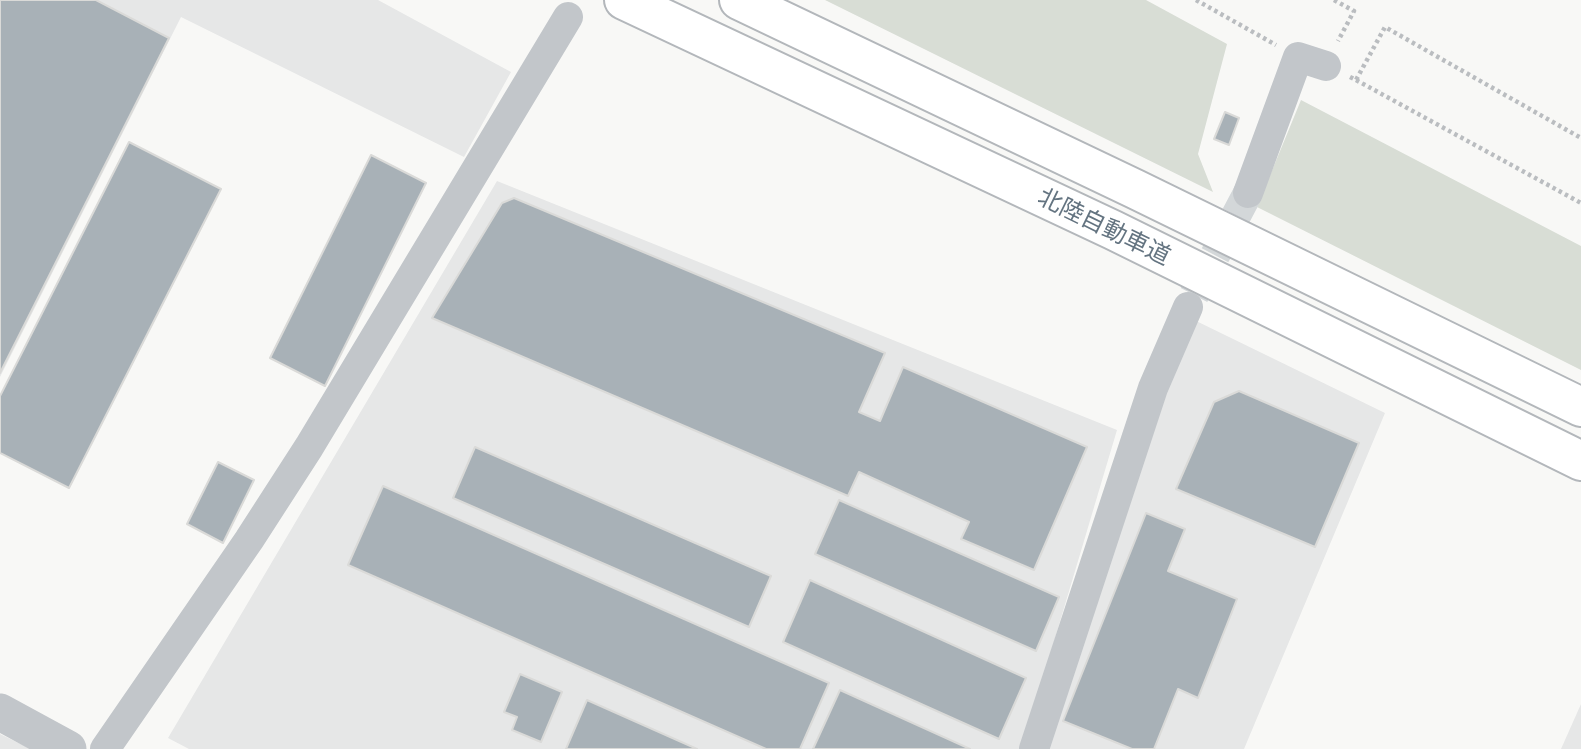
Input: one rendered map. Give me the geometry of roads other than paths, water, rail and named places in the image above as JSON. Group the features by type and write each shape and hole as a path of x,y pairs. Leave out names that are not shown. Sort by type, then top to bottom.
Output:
{"highway":[{"name":"北陸自動車道","path":"624,0 1113,230 1581,461"},
{"name":"北陸自動車道","path":"739,0 1581,407"}],"street":[{"path":"106,749 250,540 309,447 568,17"},
{"path":"1248,192 1312,61"},
{"path":"1034,749 1153,388 1188,307"},
{"path":"0,712 68,749"}],"tunnel":[{"path":"1194,295 1248,193"}]}
